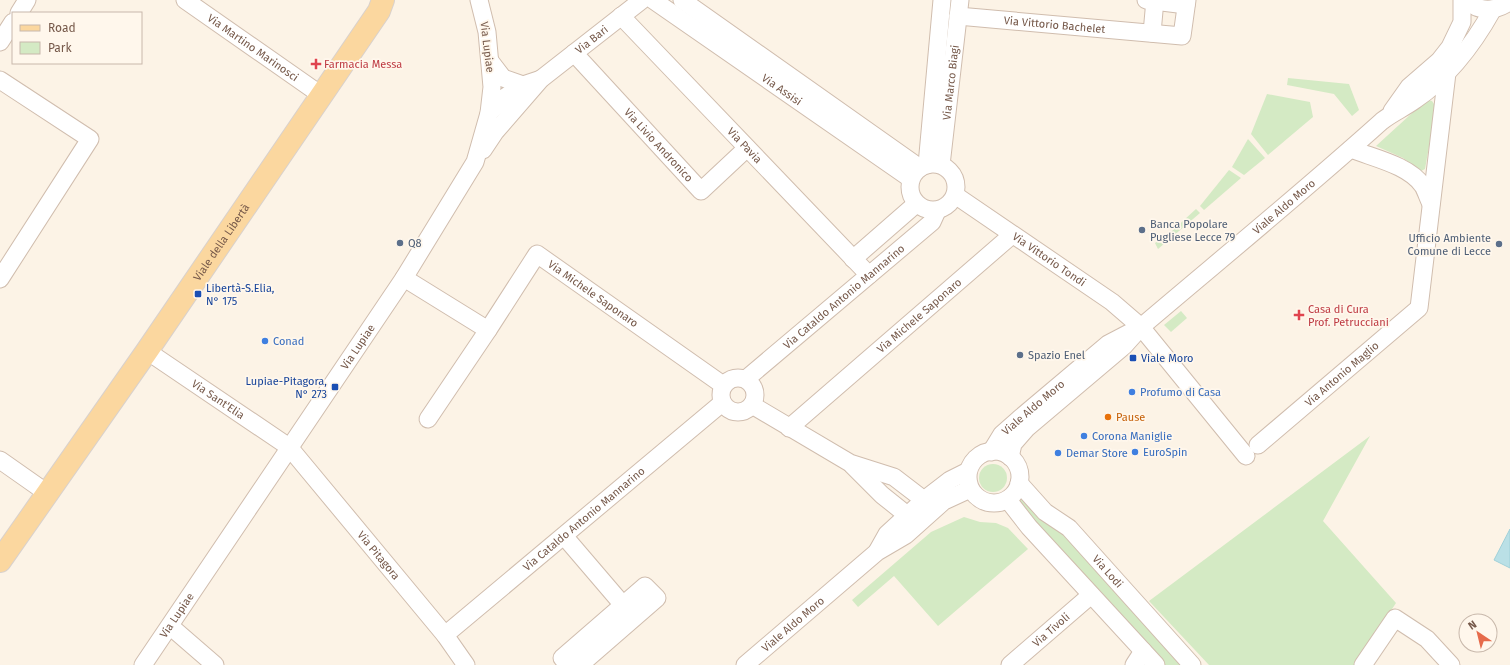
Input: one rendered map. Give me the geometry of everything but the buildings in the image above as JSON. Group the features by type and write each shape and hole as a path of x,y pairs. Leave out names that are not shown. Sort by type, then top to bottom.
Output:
{"main road":[{"name":"Viale della Libertà","path":"0,561 147,351 379,11 384,0"}],"street":[{"path":"19,12 27,0"},
{"name":"Via Martino Marinosci","path":"184,0 321,95"},
{"name":"Via Lupiae","path":"143,665 404,278 475,162 489,113 492,87 487,32 479,0"},
{"name":"Via Bari","path":"475,162 495,132 541,79 642,0"},
{"name":"Via Assisi","path":"654,0 925,169"},
{"name":"Via Assisi","path":"682,0 925,169"},
{"name":"Via Marco Biagi","path":"925,169 942,0"},
{"name":"Via Vittorio Bachelet","path":"959,8 1152,33 1182,36 1186,2 1152,0 1152,33"},
{"name":"Viale Aldo Moro","path":"1390,115 1409,87 1439,61 1450,47 1462,22 1462,0"},
{"path":"1467,0 1481,8 1493,9 1504,6 1510,1"},
{"name":"Via Marco Biagi","path":"925,169 959,8"},
{"name":"Viale Aldo Moro","path":"1010,457 1013,444 1027,428 1124,346 1141,327 1390,115 1415,100 1447,72 1462,58 1493,9"},
{"name":"Via Pavia","path":"621,16 869,275"},
{"path":"0,42 12,24"},
{"name":"Via Livio Andronico","path":"574,53 701,191 747,148"},
{"path":"490,61 503,78 523,85"},
{"name":"Via Antonio Maglio","path":"1141,327 1252,450 1419,308 1447,72"},
{"name":"Via Bari","path":"489,113 504,97 523,85 541,79"},
{"path":"0,80 90,139 0,279"},
{"name":"Via Antonio Maglio","path":"1351,149 1392,163 1409,173 1423,185 1431,204"},
{"path":"925,169 951,172 956,183 955,195 948,206 937,210 926,210 916,204 910,192 925,169"},
{"name":"Via Vittorio Tondi","path":"955,195 1112,302 1141,327"},
{"path":"854,259 916,204"},
{"name":"Via Cataldo Antonio Mannarino","path":"746,379 932,222 937,210"},
{"name":"Via Michele Saponaro","path":"789,428 1012,235"},
{"name":"Via Michele Saponaro","path":"428,418 488,330 537,254 723,385"},
{"path":"404,278 488,330"},
{"name":"Viale Aldo Moro","path":"877,552 887,534 935,490 968,471 973,462 981,455 991,452 1002,434 1007,429 1108,344 1141,327"},
{"name":"Via Sant'Elia","path":"147,351 289,447"},
{"path":"734,378 746,379 752,384 755,391 755,398 752,405 747,410 740,412 727,408 722,403 720,397 723,385 734,378"},
{"name":"Via Cataldo Antonio Mannarino","path":"444,635 722,403"},
{"path":"752,405 850,463 894,477 924,500"},
{"name":"Via Pitagora","path":"289,447 444,635 466,665"},
{"path":"968,471 970,490 980,500 994,504 1008,500 1015,493 1019,483 1018,469 1010,457 1001,452 991,452"},
{"path":"0,460 47,493"},
{"path":"850,463 882,495 907,515"},
{"name":"Via Lodi","path":"1019,483 1045,512 1069,528 1192,665"},
{"name":"Viale Aldo Moro","path":"745,665 877,552 906,535 944,501 970,490"},
{"path":"1008,500 1029,527 1091,595 1139,658 1156,665"},
{"path":"564,536 623,605"},
{"path":"569,665 562,658 645,586 657,598 580,665"},
{"name":"Via Tivoli","path":"1010,665 1091,595"},
{"path":"1363,665 1395,618 1427,639 1451,665"},
{"path":"170,626 215,665"}],"green space":[{"path":"1288,78 1349,84 1359,110 1352,116 1334,94 1287,85"},
{"path":"1267,94 1310,102 1313,117 1268,155 1251,134"},
{"path":"1428,100 1432,101 1436,107 1425,169 1421,171 1403,158 1376,146"},
{"path":"1248,139 1265,158 1244,175 1232,167"},
{"path":"1229,170 1241,178 1204,210 1200,206"},
{"path":"1196,209 1200,213 1158,249 1155,243 1171,232"},
{"path":"1181,311 1187,318 1171,332 1164,325"},
{"path":"1370,436 1323,521 1396,603 1355,665 1209,665 1149,601"},
{"path":"993,464 1003,468 1007,478 1003,488 993,492 983,488 979,478 983,468"},
{"path":"1022,496 1065,535 1183,665 1165,665 1035,525 1019,501"},
{"path":"964,517 980,522 996,523 1008,528 1028,549 938,626 894,576 858,607 852,600 931,532"}],"water":[{"path":"1510,529 1510,568 1494,560"}],"place":[{"name":"Farmacia Messa","path":"316,64"},
{"name":"Banca Popolare Pugliese Lecce 79","path":"1142,230"},
{"name":"Q8","path":"400,243"},
{"name":"Ufficio Ambiente Comune di Lecce","path":"1499,244"},
{"name":"Libertà-S.Elia, N° 175","path":"198,294"},
{"name":"Casa di Cura Prof. Petrucciani","path":"1299,315"},
{"name":"Conad","path":"265,341"},
{"name":"Spazio Enel","path":"1020,355"},
{"name":"Viale Moro","path":"1133,358"},
{"name":"Lupiae-Pitagora, N° 273","path":"335,387"},
{"name":"Profumo di Casa","path":"1132,392"},
{"name":"Pause","path":"1108,417"},
{"name":"Corona Maniglie","path":"1084,436"},
{"name":"EuroSpin","path":"1135,452"},
{"name":"Demar Store","path":"1058,453"}]}
